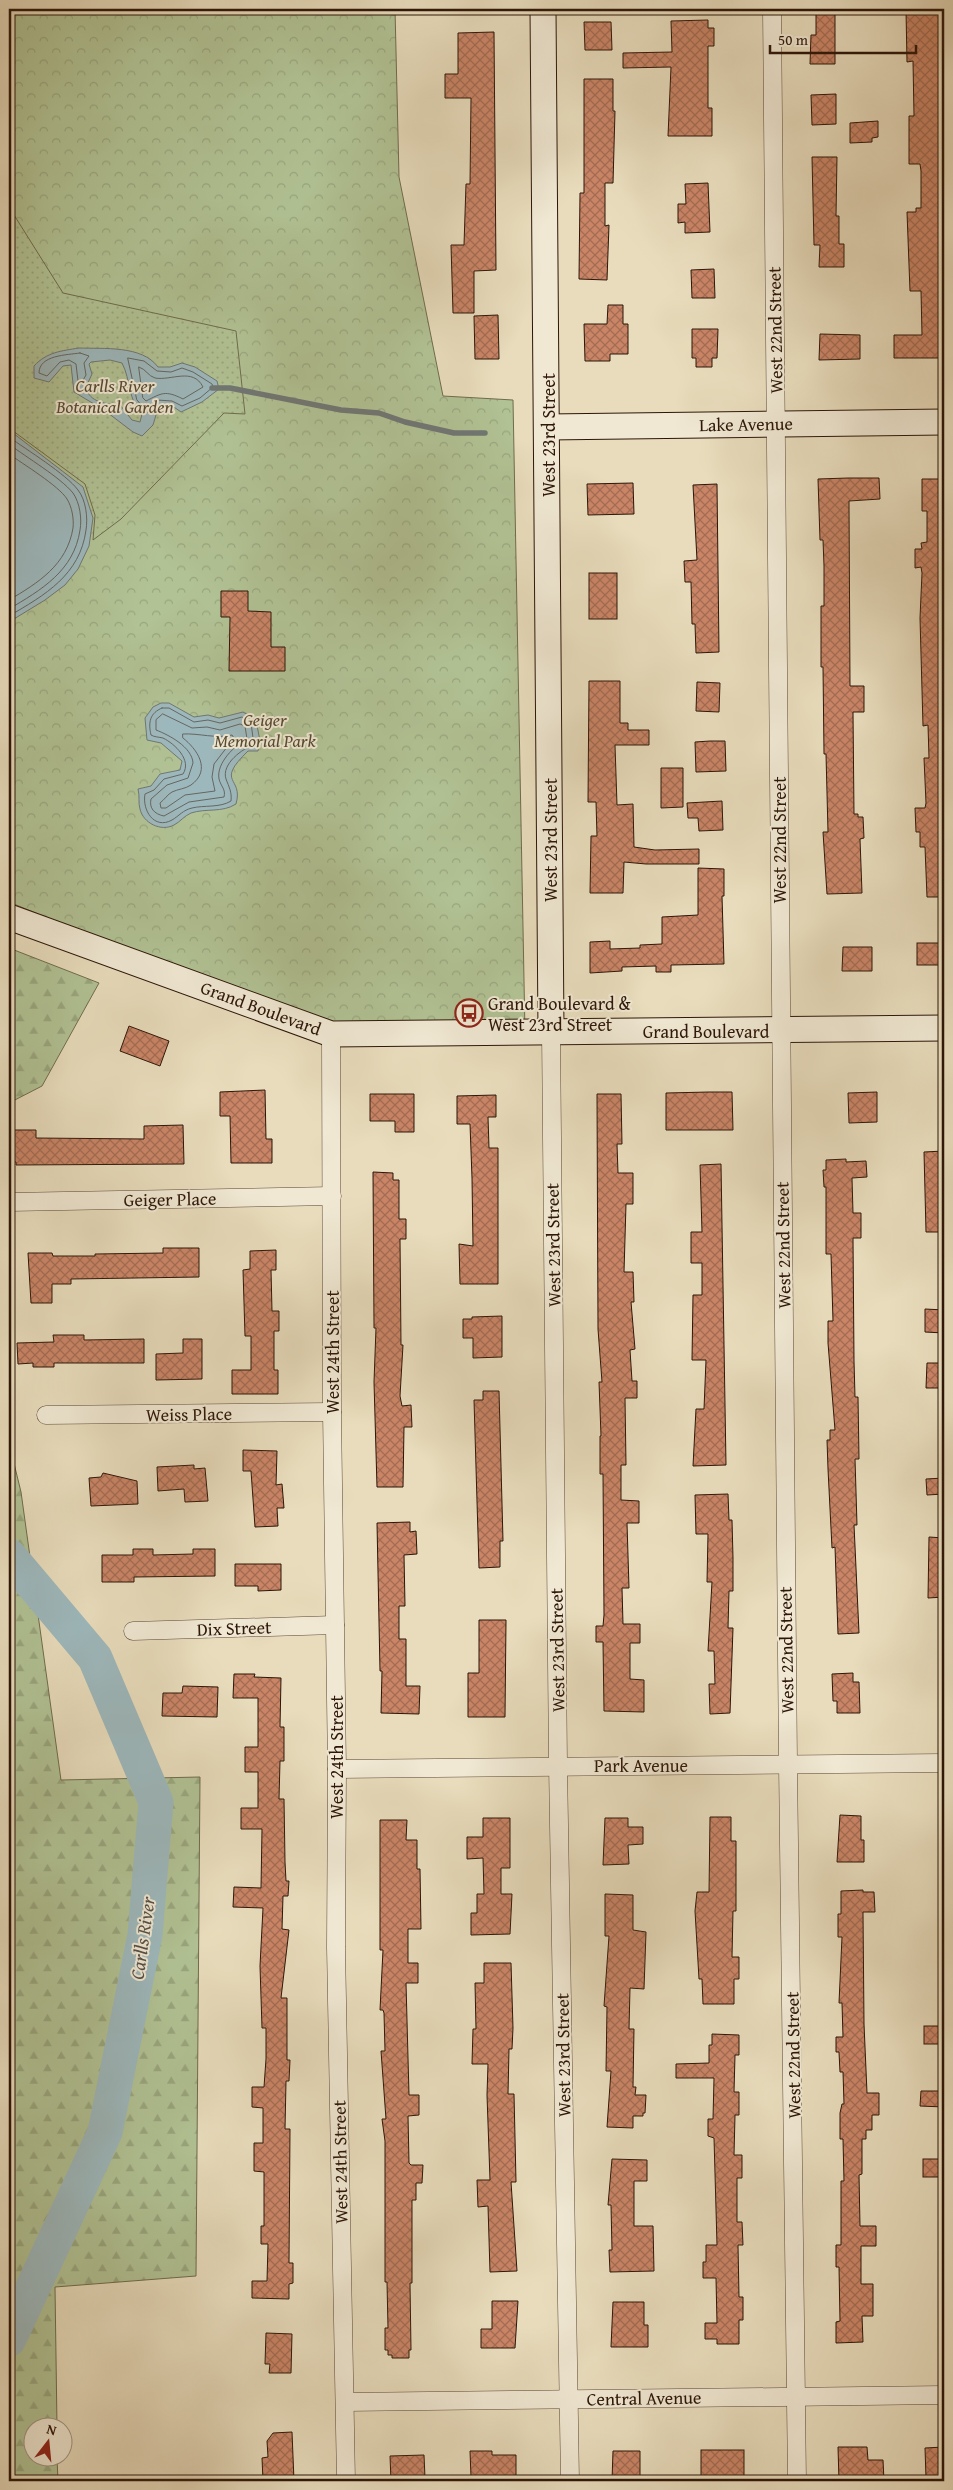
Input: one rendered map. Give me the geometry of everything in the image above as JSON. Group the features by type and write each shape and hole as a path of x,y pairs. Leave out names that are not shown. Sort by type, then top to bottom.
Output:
{"street":[{"name":"West 23rd Street","path":"543,9 558,1765 570,2481"},
{"name":"West 22nd Street","path":"772,9 788,1764 797,2481"},
{"name":"Lake Avenue","path":"548,427 944,422"},
{"name":"Grand Boulevard","path":"9,917 330,1034 944,1028"},
{"name":"West 24th Street","path":"330,1034 332,1412 337,1769 336,1947 346,2481"},
{"name":"Geiger Place","path":"9,1202 332,1196"},
{"name":"Weiss Place","path":"46,1415 332,1412"},
{"name":"Dix Street","path":"133,1632 335,1625"},
{"name":"Park Avenue","path":"337,1769 558,1765 944,1763"},
{"name":"Central Avenue","path":"345,2402 944,2395"}],"green space":[{"name":"Geiger Memorial Park","path":"9,9 395,9 399,177 443,396 513,400 525,1033 331,1034 9,902"},
{"name":"Carlls River Botanical Garden","path":"9,207 63,293 236,331 245,414 224,413 121,519 93,540 95,515 85,484 9,428"},
{"path":"9,948 99,983 42,1086 9,1103"},
{"path":"9,1443 21,1492 61,1780 200,1777 196,2276 55,2287 57,2418 22,2418 22,2468 57,2468 58,2481 9,2481"}],"water":[{"path":"79,348 132,352 151,360 158,367 170,367 182,363 195,367 217,381 219,389 202,402 181,412 171,405 159,405 153,425 142,436 133,432 104,410 74,392 71,365 63,366 49,382 34,378 34,366 39,361 55,353","holes":["110,360 122,363 134,403 142,414 140,422 132,420 120,405 99,402 91,396 86,387 92,374 89,364 91,362"]},
{"path":"9,430 83,487 93,518 89,546 78,569 65,585 9,622"},
{"path":"161,703 169,703 194,717 208,715 219,718 243,712 256,720 260,741 258,751 248,751 233,769 231,775 236,789 236,804 231,807 191,813 169,827 153,825 142,814 139,807 138,789 151,786 160,774 180,770 182,761 161,743 147,740 145,718 153,707"}],"building":[{"path":"816,9 835,9 835,64 810,64 811,35 816,35"},
{"path":"943,9 944,358 894,358 894,335 922,335 921,291 910,291 907,212 916,212 916,208 921,208 921,171 920,164 909,164 909,116 914,116 913,61 907,62 906,10"},
{"path":"708,20 708,28 714,28 714,46 708,46 708,108 712,108 712,136 668,136 671,67 623,68 623,53 672,52 671,21"},
{"path":"584,22 611,22 612,50 585,50"},
{"path":"494,32 496,270 474,271 474,313 453,313 451,245 464,245 466,184 470,184 471,98 445,98 445,74 458,74 458,33"},
{"path":"584,79 613,79 613,111 615,111 613,183 605,183 605,226 609,225 607,280 579,279 580,193 584,193"},
{"path":"836,94 836,124 812,125 811,95"},
{"path":"878,121 878,137 872,138 872,142 850,143 850,123"},
{"path":"812,157 837,157 836,216 839,216 839,244 844,244 844,267 819,267 820,245 814,245"},
{"path":"708,183 710,232 685,233 685,222 678,223 678,204 686,204 685,184"},
{"path":"714,269 715,298 692,298 691,270"},
{"path":"608,305 623,305 623,324 628,324 628,354 610,354 610,361 585,361 584,324 607,324"},
{"path":"498,315 499,359 475,359 474,316"},
{"path":"692,329 718,329 717,358 712,358 712,367 696,367 696,358 692,358"},
{"path":"820,334 860,335 860,359 819,360"},
{"path":"879,478 880,499 849,501 850,686 864,686 864,712 853,712 854,814 858,814 858,817 863,817 864,838 860,839 862,893 827,894 823,832 828,832 826,754 824,754 823,667 821,667 821,606 824,606 824,566 823,540 820,540 818,479"},
{"path":"922,479 944,479 944,897 927,897 925,847 920,847 920,832 916,832 915,808 925,808 924,758 929,758 928,725 923,726 920,618 922,573 921,567 915,568 915,549 922,549 921,543 927,542 927,511 922,511"},
{"path":"633,483 634,514 588,515 587,484"},
{"path":"717,484 719,652 696,653 695,624 692,624 691,582 685,582 684,561 697,560 693,485"},
{"path":"589,573 617,573 617,619 589,619"},
{"path":"221,591 248,591 248,611 271,612 271,647 285,647 285,671 229,671 230,617 221,617"},
{"path":"589,681 620,681 620,723 628,723 628,730 649,730 649,745 615,745 617,805 633,804 634,847 655,850 699,849 699,864 624,862 623,893 590,893 591,836 597,836 596,802 588,802"},
{"path":"697,682 720,683 719,712 696,711"},
{"path":"725,741 726,771 696,772 695,742"},
{"path":"661,768 683,768 683,807 661,808"},
{"path":"722,801 723,830 699,831 698,818 688,818 687,803"},
{"path":"698,868 724,869 724,896 722,896 724,964 671,965 671,972 656,972 656,966 622,967 622,971 590,973 590,942 610,941 610,949 640,948 640,945 662,944 662,917 698,915"},
{"path":"917,943 944,943 944,965 917,965"},
{"path":"843,947 872,947 872,971 842,971"},
{"path":"129,1026 169,1041 160,1066 120,1051"},
{"path":"265,1090 266,1139 272,1139 272,1163 231,1163 230,1116 220,1116 220,1092"},
{"path":"732,1092 733,1130 666,1130 666,1093"},
{"path":"877,1092 877,1122 849,1123 848,1093"},
{"path":"370,1094 414,1094 414,1132 395,1132 395,1121 370,1121"},
{"path":"597,1094 621,1094 622,1144 617,1144 618,1173 633,1173 633,1204 626,1204 624,1272 633,1272 634,1302 631,1302 635,1349 630,1350 632,1381 637,1381 637,1398 625,1398 626,1465 621,1465 621,1500 639,1501 639,1523 627,1523 629,1588 622,1588 623,1624 640,1624 640,1643 630,1643 630,1679 644,1680 644,1712 604,1711 603,1642 596,1642 596,1626 603,1626 604,1615 603,1474 600,1474 599,1382 602,1382 598,1329"},
{"path":"496,1095 496,1117 488,1117 489,1148 498,1148 498,1284 460,1284 459,1244 473,1246 472,1178 470,1124 457,1124 457,1096"},
{"path":"183,1125 184,1164 16,1165 16,1162 9,1161 9,1130 36,1130 36,1138 144,1139 144,1126"},
{"path":"944,1151 944,1232 926,1232 924,1152"},
{"path":"846,1159 846,1162 866,1161 867,1177 852,1178 853,1213 861,1213 861,1238 853,1238 854,1361 855,1397 858,1397 859,1459 855,1459 857,1525 854,1525 859,1633 838,1634 835,1547 832,1548 827,1440 830,1440 830,1430 835,1430 828,1343 828,1321 833,1321 831,1254 826,1254 826,1187 824,1187 823,1170 826,1170 826,1160"},
{"path":"721,1164 726,1465 693,1466 696,1409 704,1409 706,1360 692,1360 693,1295 702,1295 702,1263 691,1263 691,1232 702,1232 700,1165"},
{"path":"373,1172 393,1173 393,1180 399,1180 399,1219 406,1219 406,1239 400,1239 401,1345 403,1345 400,1396 402,1406 411,1405 412,1427 404,1427 403,1487 377,1487 374,1382 376,1328 374,1328"},
{"path":"163,1248 199,1248 199,1277 71,1279 71,1284 52,1284 52,1303 31,1303 28,1253 52,1253 53,1256 95,1256 95,1254 163,1253"},
{"path":"276,1250 276,1270 271,1270 272,1311 279,1311 279,1331 274,1331 274,1370 278,1370 278,1394 232,1394 232,1370 251,1370 251,1336 245,1336 243,1270 250,1269 250,1251"},
{"path":"925,1309 944,1310 944,1333 925,1332"},
{"path":"502,1316 502,1357 473,1358 473,1338 463,1338 463,1319"},
{"path":"53,1335 84,1335 84,1340 144,1339 144,1363 54,1363 54,1367 33,1367 33,1363 18,1364 17,1343 54,1342"},
{"path":"183,1339 202,1339 202,1379 156,1380 156,1354 183,1353"},
{"path":"927,1363 944,1363 944,1388 926,1388"},
{"path":"483,1391 499,1391 503,1541 500,1541 500,1567 479,1568 474,1400 483,1400"},
{"path":"243,1450 277,1451 276,1485 282,1484 284,1508 277,1508 278,1526 255,1527 251,1471 243,1471"},
{"path":"194,1465 194,1469 205,1468 208,1501 185,1502 184,1489 158,1491 157,1467"},
{"path":"103,1473 137,1481 138,1504 91,1506 89,1478 101,1477"},
{"path":"944,1478 944,1494 927,1495 926,1479"},
{"path":"728,1494 729,1520 732,1520 733,1558 733,1591 729,1591 728,1628 733,1628 730,1713 710,1714 709,1684 715,1684 714,1651 708,1651 712,1582 707,1582 708,1534 696,1534 695,1495"},
{"path":"410,1522 410,1532 416,1531 417,1554 404,1555 405,1606 399,1606 399,1639 406,1639 406,1686 420,1686 419,1714 381,1713 382,1671 380,1671 377,1523"},
{"path":"929,1537 944,1538 944,1597 928,1598"},
{"path":"133,1549 153,1549 153,1555 193,1554 193,1549 215,1549 215,1576 134,1577 134,1582 102,1582 102,1555 133,1555"},
{"path":"235,1564 281,1564 281,1590 258,1591 258,1586 235,1586"},
{"path":"479,1620 506,1620 505,1717 468,1717 468,1673 479,1673"},
{"path":"853,1673 853,1682 859,1682 860,1713 837,1713 837,1701 833,1701 832,1674"},
{"path":"234,1674 255,1674 254,1677 281,1678 280,1727 284,1727 284,1761 280,1761 279,1799 284,1799 286,1881 289,1881 288,1896 283,1896 282,1929 289,1930 281,1998 287,1998 287,2060 290,2060 289,2081 286,2081 285,2129 290,2129 289,2263 293,2263 293,2283 289,2284 289,2299 252,2298 252,2281 267,2281 268,2244 261,2244 261,2226 264,2226 264,2172 254,2171 254,2143 263,2143 263,2108 252,2107 252,2087 264,2087 266,2059 266,2028 262,2028 260,1966 263,1908 233,1907 234,1887 261,1888 262,1829 241,1829 241,1808 258,1808 258,1772 245,1772 245,1747 258,1747 258,1698 233,1698"},
{"path":"183,1686 218,1687 217,1717 162,1716 163,1693 182,1693"},
{"path":"840,1815 861,1816 861,1840 864,1840 864,1862 837,1862"},
{"path":"710,1817 731,1817 731,1841 736,1841 736,1911 733,1911 732,1957 739,1957 739,1979 734,1979 734,2004 703,2004 702,1979 699,1979 695,1911 697,1892 709,1892"},
{"path":"483,1818 510,1818 510,1868 501,1868 501,1894 512,1894 510,1934 471,1935 471,1913 477,1913 477,1894 484,1894 483,1858 467,1859 467,1837 483,1837"},
{"path":"605,1818 628,1818 628,1827 643,1827 643,1844 628,1845 629,1864 603,1865"},
{"path":"380,1820 407,1820 406,1840 417,1840 417,1869 420,1869 421,1929 408,1929 408,1963 418,1963 418,1983 406,1983 409,2095 419,2095 419,2115 408,2116 409,2163 411,2165 423,2165 422,2183 416,2183 416,2200 412,2200 411,2350 409,2350 409,2358 392,2358 392,2355 388,2355 388,2350 385,2350 385,2328 388,2328 387,2282 385,2282 385,2141 382,2119 386,2119 381,2051 385,2051 384,2013 383,2010 380,2010 383,1950 380,1950"},
{"path":"863,1890 863,1892 874,1892 875,1912 863,1912 864,2024 867,2093 879,2093 879,2115 872,2115 872,2130 866,2130 866,2139 862,2139 862,2174 859,2175 860,2226 876,2226 876,2246 861,2246 861,2284 873,2284 873,2316 862,2316 863,2342 836,2343 836,2322 840,2321 839,2267 836,2267 836,2245 841,2245 841,2181 844,2181 843,2139 840,2139 840,2113 842,2104 844,2104 843,2072 840,2072 839,2052 836,2052 836,2037 843,2037 842,2003 839,2003 842,1937 838,1937 838,1914 841,1914 841,1891"},
{"path":"605,1894 633,1895 633,1930 646,1932 644,1989 630,1988 629,2029 634,2029 633,2087 636,2087 635,2095 646,2095 645,2113 643,2113 643,2116 633,2116 633,2128 607,2127 611,2071 606,2071 607,2007 604,2006 609,1936 605,1936"},
{"path":"484,1963 511,1963 513,2028 512,2049 509,2049 508,2094 514,2094 516,2182 511,2182 517,2271 490,2272 488,2206 478,2207 477,2180 490,2180 487,2095 488,2064 472,2064 473,2029 476,2029 475,1983 484,1983"},
{"path":"924,2026 944,2026 944,2044 924,2044"},
{"path":"712,2034 739,2035 739,2055 735,2055 734,2092 739,2092 739,2115 735,2115 734,2155 742,2155 742,2178 737,2178 737,2222 742,2222 743,2245 738,2245 739,2297 743,2297 743,2320 739,2320 739,2344 717,2344 717,2339 705,2339 705,2323 717,2323 716,2278 703,2278 703,2262 706,2262 706,2245 717,2245 714,2138 708,2136 708,2119 713,2119 714,2078 676,2078 676,2064 709,2063 709,2045 712,2045"},
{"path":"921,2091 944,2091 944,2107 920,2106"},
{"path":"612,2159 647,2160 647,2181 634,2181 634,2226 653,2226 654,2271 610,2272 609,2250 612,2250 611,2205 608,2205"},
{"path":"923,2159 944,2159 944,2177 923,2177"},
{"path":"492,2301 518,2301 515,2348 481,2348 481,2329 492,2329"},
{"path":"613,2302 644,2302 644,2325 648,2325 648,2347 611,2347"},
{"path":"266,2333 292,2334 291,2373 269,2373 270,2364 265,2364"},
{"path":"292,2432 294,2481 263,2481 262,2458 268,2457 267,2441 273,2433"},
{"path":"838,2447 867,2447 868,2460 883,2460 884,2481 839,2481"},
{"path":"944,2447 944,2478 926,2478 925,2448"},
{"path":"701,2450 744,2450 744,2477 701,2477"},
{"path":"470,2451 492,2451 492,2455 516,2455 516,2477 471,2477"},
{"path":"613,2451 640,2451 640,2481 612,2481"},
{"path":"424,2455 425,2478 412,2478 412,2481 391,2481 390,2456"}],"waterway":[{"path":"212,388 230,388 341,410 379,413 405,422 454,433 485,433"},
{"name":"Carlls River","path":"9,1556 95,1658 156,1802 145,1935 105,2132 9,2339"}],"place":[{"name":"Grand Boulevard & West 23rd Street","path":"469,1013"}]}
